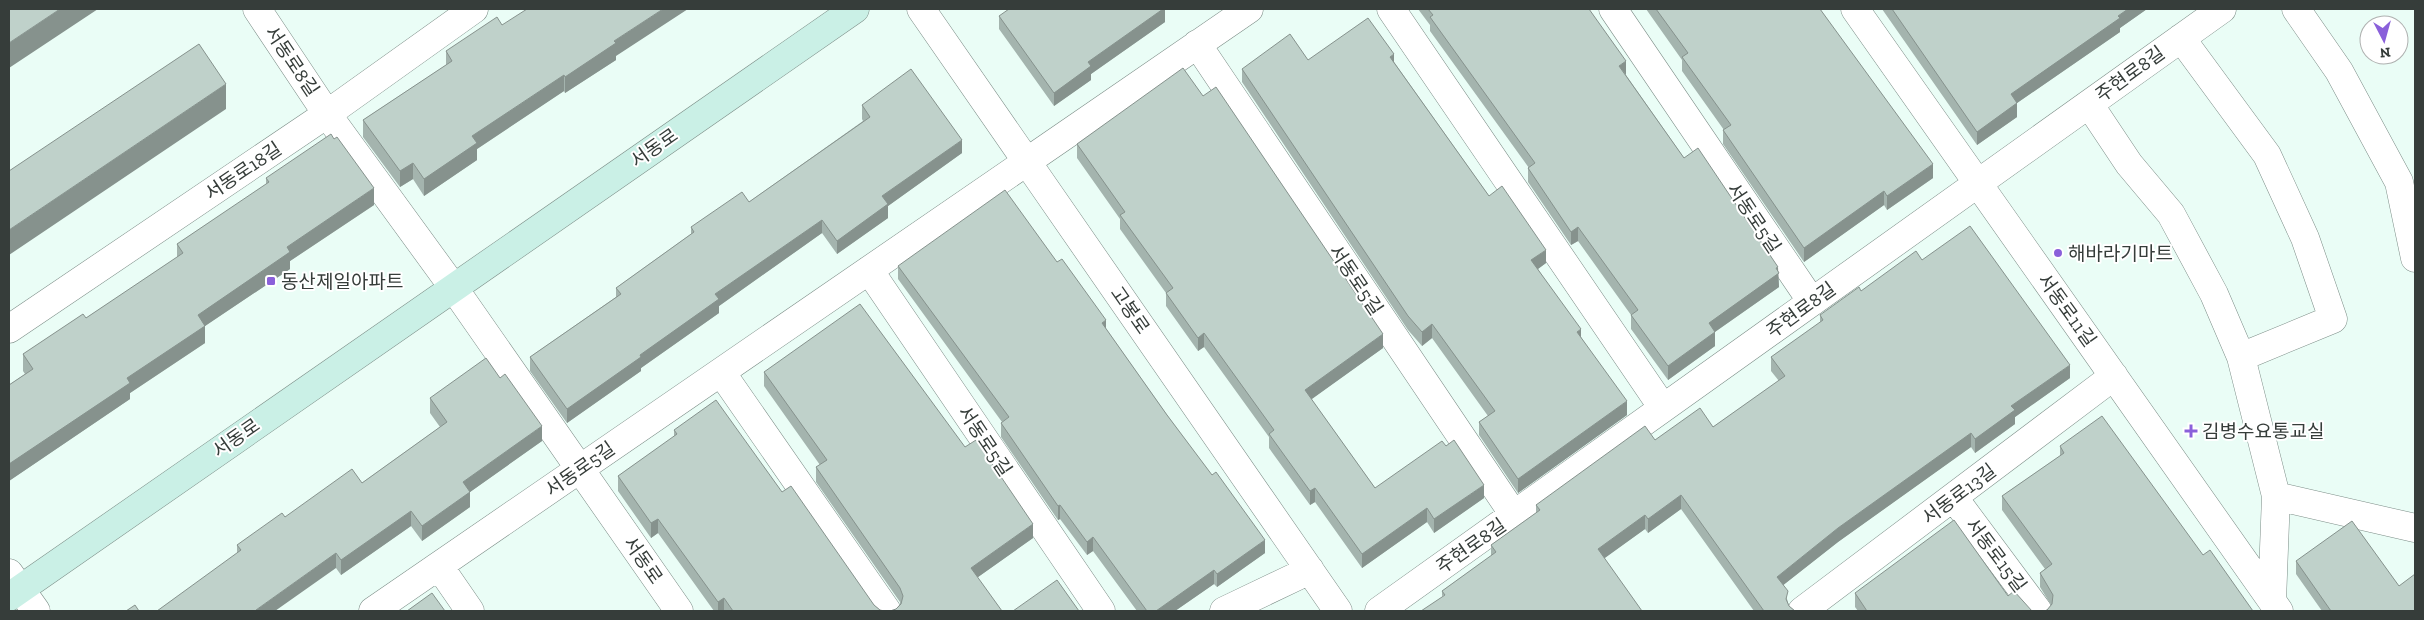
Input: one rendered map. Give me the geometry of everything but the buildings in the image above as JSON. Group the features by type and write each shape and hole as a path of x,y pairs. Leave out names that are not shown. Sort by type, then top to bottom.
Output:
{"street":[{"name":"서동로8길","path":"257,9 327,114 453,287"},
{"name":"서동로18길","path":"9,329 327,114 474,9"},
{"name":"서동로","path":"36,611 13,586 453,287 855,9"},
{"name":"고봉로","path":"921,9 1338,611"},
{"name":"서동로5길","path":"373,611 1249,9"},
{"path":"1390,9 1663,408"},
{"name":"서동로5길","path":"1613,9 1812,302"},
{"name":"서동로11길","path":"1855,9 2275,606"},
{"name":"주현로8길","path":"1379,611 2222,9"},
{"path":"2296,9 2339,72 2399,182 2415,258"},
{"path":"2181,38 2266,155 2305,238 2333,319 2241,357"},
{"name":"서동로5길","path":"1197,44 1514,515"},
{"path":"2089,104 2129,164 2171,214 2214,294 2241,357 2276,496 2275,606"},
{"name":"서동로5길","path":"869,270 1101,611"},
{"name":"서동로","path":"453,287 679,611"},
{"path":"721,372 887,611"},
{"name":"서동로13길","path":"1809,609 2114,376"},
{"path":"2276,496 2415,528"},
{"name":"서동로15길","path":"1954,498 2038,611"},
{"path":"439,566 470,611"},
{"path":"1224,611 1310,570"}],"place":[{"name":"해바라기마트","path":"2058,253"},
{"name":"동산제일아파트","path":"271,281"},
{"name":"김병수요통교실","path":"2191,431"}]}
